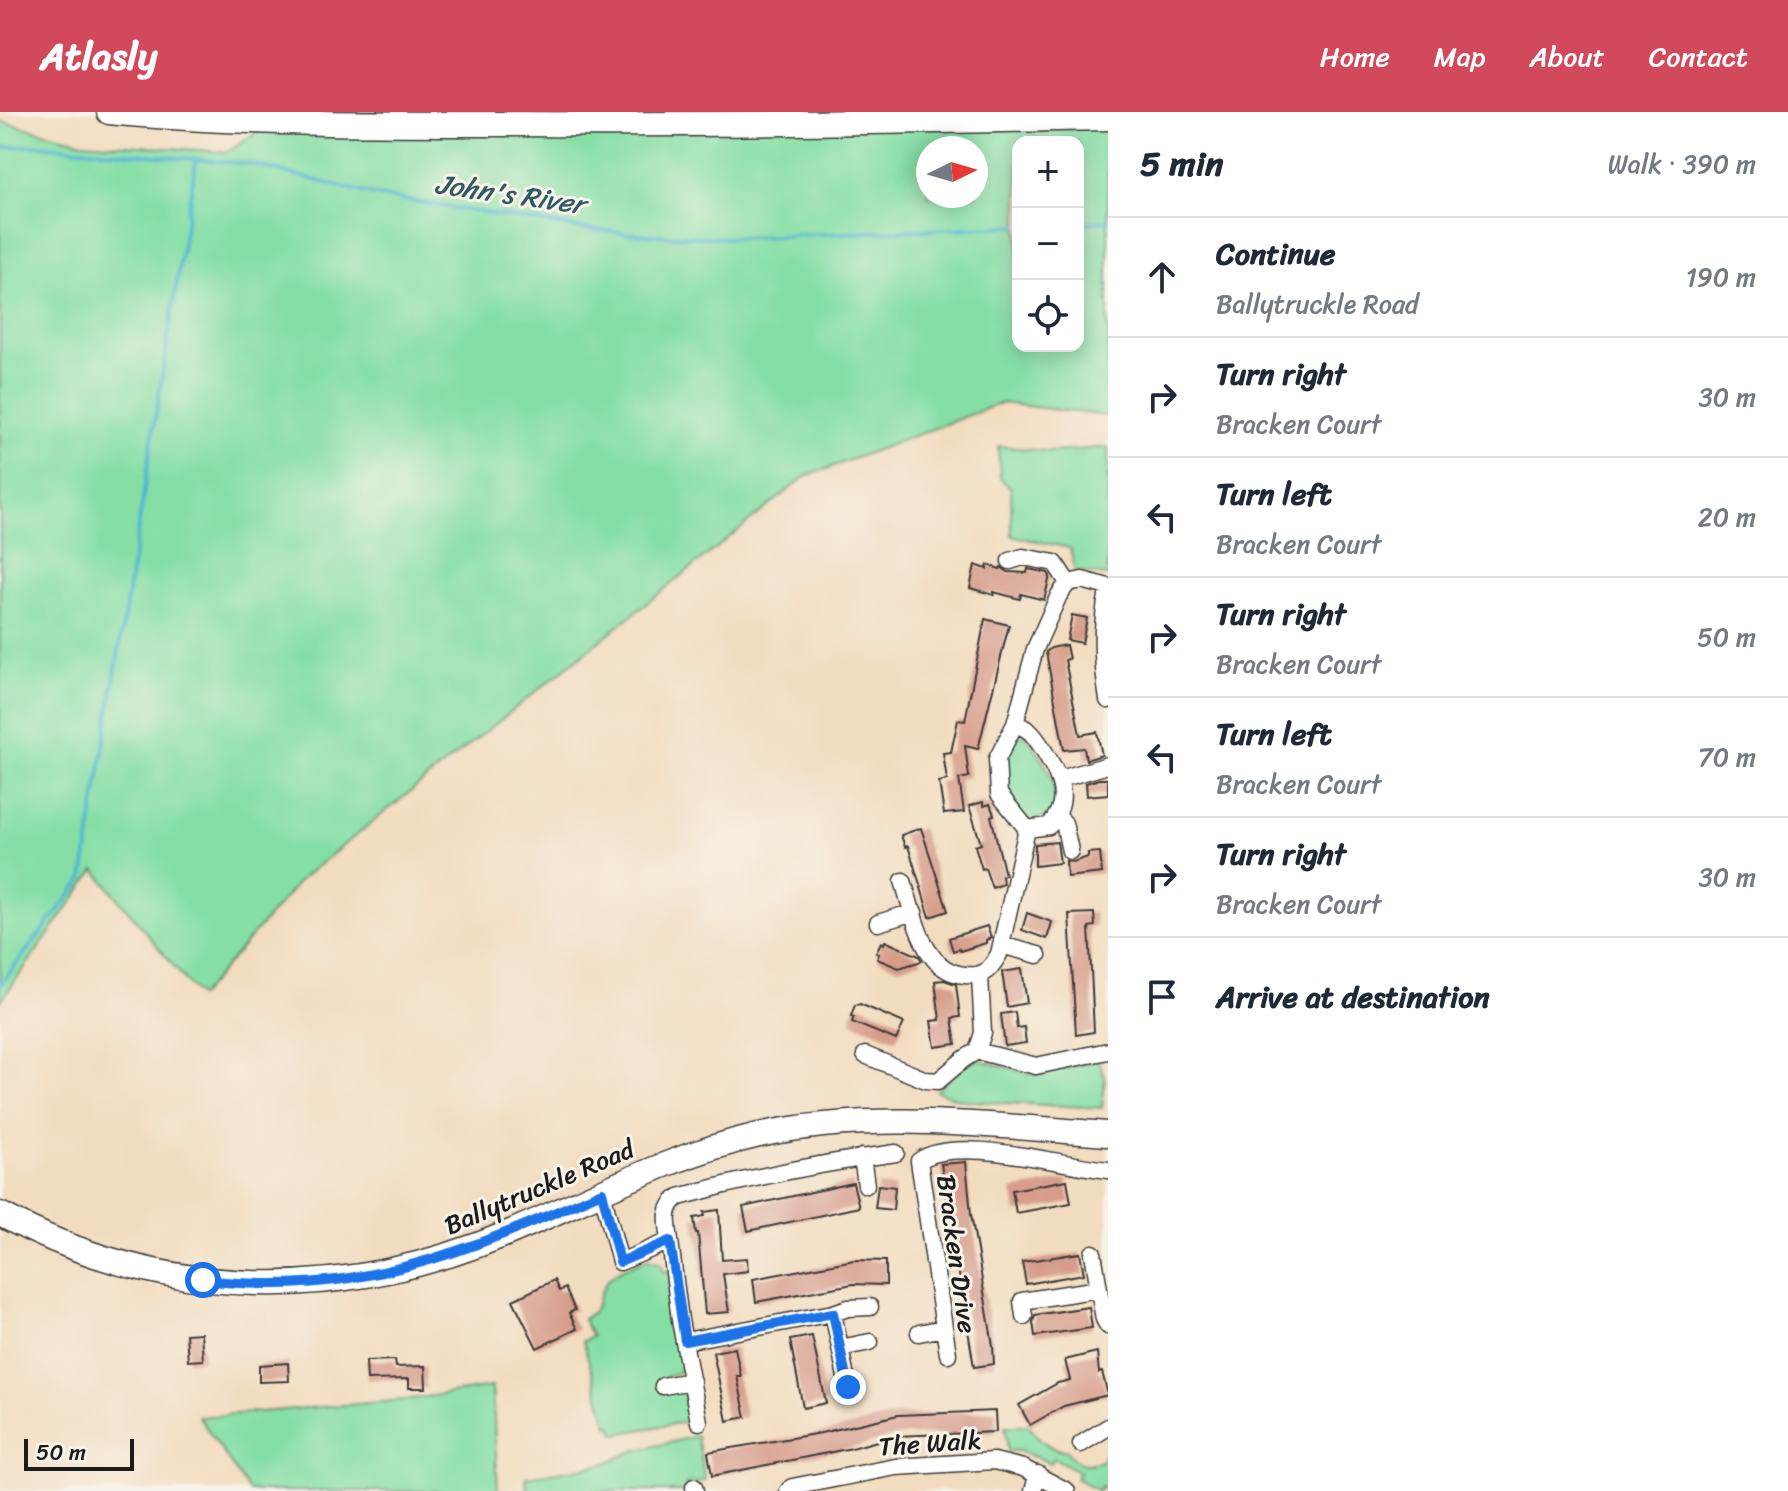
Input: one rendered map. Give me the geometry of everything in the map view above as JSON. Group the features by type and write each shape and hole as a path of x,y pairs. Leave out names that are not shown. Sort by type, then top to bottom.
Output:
{"street":[{"path":"109,112 256,122 480,124 783,124 1108,118"},
{"path":"1010,561 1023,557 1055,563 1068,583"},
{"path":"1027,829 999,794 997,759 1015,724 1035,649 1059,595 1068,583 1082,580 1108,589 1102,620 1102,663 1108,700"},
{"path":"1015,724 1033,733 1060,779 1062,796 1058,817 1049,826 1027,829"},
{"path":"1060,779 1108,765"},
{"path":"1058,817 1064,823 1070,851"},
{"path":"903,881 928,951 944,970 980,976 991,969 1001,945 1027,829"},
{"path":"878,923 914,912"},
{"path":"1001,945 1038,955"},
{"path":"865,1055 926,1080 938,1081 977,1051 983,1033 980,976"},
{"path":"977,1051 1036,1066 1108,1051"},
{"name":"Ballytruckle Road","path":"0,1214 64,1245 124,1265 221,1282 294,1284 374,1275 440,1259 711,1148 757,1136 819,1125 909,1122 1108,1134"},
{"name":"Bracken Drive","path":"948,1354 919,1161 928,1154 975,1150 1108,1170"},
{"path":"699,1422 670,1241 667,1211 671,1203 679,1197 749,1178 896,1153"},
{"path":"862,1157 866,1185"},
{"path":"602,1192 620,1262 670,1241"},
{"path":"1093,1253 1104,1319 1108,1326"},
{"path":"1024,1316 1022,1301 1099,1289"},
{"path":"685,1341 848,1308 870,1307"},
{"path":"833,1313 848,1387"},
{"path":"919,1333 944,1328"},
{"path":"840,1348 870,1342"},
{"path":"663,1386 692,1381"},
{"path":"1081,1444 1108,1427"},
{"name":"The Walk","path":"771,1491 896,1467 994,1461 1038,1474 1067,1491"},
{"path":"1033,1491 1038,1474"}],"green space":[{"path":"288,112 1108,112 1108,416 1001,403 805,477 301,879 199,997 95,870 0,1002 0,121 83,142 227,152"},
{"path":"998,446 1054,452 1108,447 1108,576 1075,571 1070,548 1012,536 1011,488 1000,478"},
{"path":"1019,735 1027,736 1053,782 1052,814 1042,819 1026,820 1005,790 1003,763"},
{"path":"978,1060 1037,1075 1098,1060 1105,1078 1102,1108 971,1101 936,1091 965,1065"},
{"path":"649,1259 661,1263 663,1271 668,1271 682,1363 678,1373 659,1379 661,1393 684,1393 692,1421 615,1434 612,1425 608,1426 583,1341 592,1337 583,1319 593,1311 611,1277 626,1267"},
{"path":"492,1387 498,1491 249,1491 199,1417 405,1400"},
{"path":"1028,1425 1044,1442 1066,1450 1081,1463 1101,1461 1108,1452 1108,1490 1101,1486 1098,1491 1076,1478 1079,1472 1054,1458 1051,1463 1019,1451 1008,1451 1005,1427"},
{"path":"697,1436 705,1481 686,1484 687,1491 528,1491 526,1477 604,1464 634,1451"}],"building":[{"path":"975,565 987,569 988,565 1001,567 1008,572 1027,573 1028,569 1048,573 1050,576 1044,600 1021,594 1020,599 994,592 994,595 970,588"},
{"path":"1072,615 1087,618 1082,643 1067,640"},
{"path":"985,619 1009,625 978,749 965,746 969,777 959,779 964,812 944,814 939,782 947,780 943,753 951,752 958,720 965,721"},
{"path":"1066,645 1069,659 1065,660 1080,735 1097,732 1102,755 1086,760 1084,748 1064,750 1046,652"},
{"path":"1108,779 1108,794 1087,796 1086,783"},
{"path":"983,802 984,806 990,804 994,815 991,816 1005,875 1002,876 1003,884 992,888 975,846 981,844 969,806"},
{"path":"921,828 948,911 930,917 908,846 905,847 901,835"},
{"path":"1057,842 1060,863 1035,866 1035,844"},
{"path":"1100,852 1102,873 1067,877 1066,861 1073,862 1088,857 1088,853"},
{"path":"1027,913 1052,922 1047,939 1022,930"},
{"path":"1094,913 1095,926 1089,927 1094,1032 1076,1035 1069,914"},
{"path":"987,926 991,938 986,943 953,951 949,938"},
{"path":"885,941 919,956 922,961 899,968 877,959 879,954 876,953 881,942 884,944"},
{"path":"1022,969 1027,1003 1007,1007 1002,972"},
{"path":"935,981 956,984 960,1017 952,1018 956,1044 935,1047 931,1021 940,1020"},
{"path":"860,1004 904,1023 896,1040 852,1022 855,1005"},
{"path":"1015,1012 1017,1028 1024,1027 1026,1043 1005,1046 1001,1014"},
{"path":"966,1162 994,1364 974,1367 941,1164"},
{"path":"1067,1180 1071,1203 1016,1213 1012,1190"},
{"path":"853,1183 859,1207 748,1231 743,1207"},
{"path":"878,1185 895,1187 893,1210 875,1208"},
{"path":"719,1210 722,1260 747,1258 748,1271 723,1274 729,1312 705,1314 694,1218 705,1216 704,1212"},
{"path":"1080,1253 1084,1274 1026,1284 1022,1262"},
{"path":"854,1260 886,1261 886,1285 853,1284 756,1302 753,1279"},
{"path":"554,1280 559,1291 565,1288 575,1310 569,1313 577,1329 537,1348 513,1300"},
{"path":"1089,1307 1092,1328 1035,1336 1035,1315"},
{"path":"201,1333 203,1360 188,1361 186,1334"},
{"path":"812,1336 826,1403 803,1408 790,1340"},
{"path":"735,1348 741,1376 737,1376 746,1417 727,1421 713,1352"},
{"path":"1097,1352 1099,1373 1102,1372 1108,1395 1064,1406 1030,1425 1019,1405 1058,1383 1070,1380 1065,1360"},
{"path":"395,1360 396,1367 425,1366 426,1388 409,1388 409,1379 367,1380 366,1361"},
{"path":"288,1363 289,1381 259,1382 259,1365"},
{"path":"995,1411 996,1432 895,1436 852,1448 712,1476 708,1452 821,1433 898,1415"}],"waterway":[{"name":"John's River","path":"0,148 37,145 250,164 379,196 584,229 651,235 727,238 1012,226"},
{"path":"0,985 83,879 196,160"},
{"name":"John's River","path":"1084,223 1108,221"}],"route":[{"path":"203,1280 304,1284 393,1271 483,1243 602,1192 620,1262 670,1241 685,1341 833,1313 848,1387"}]}
